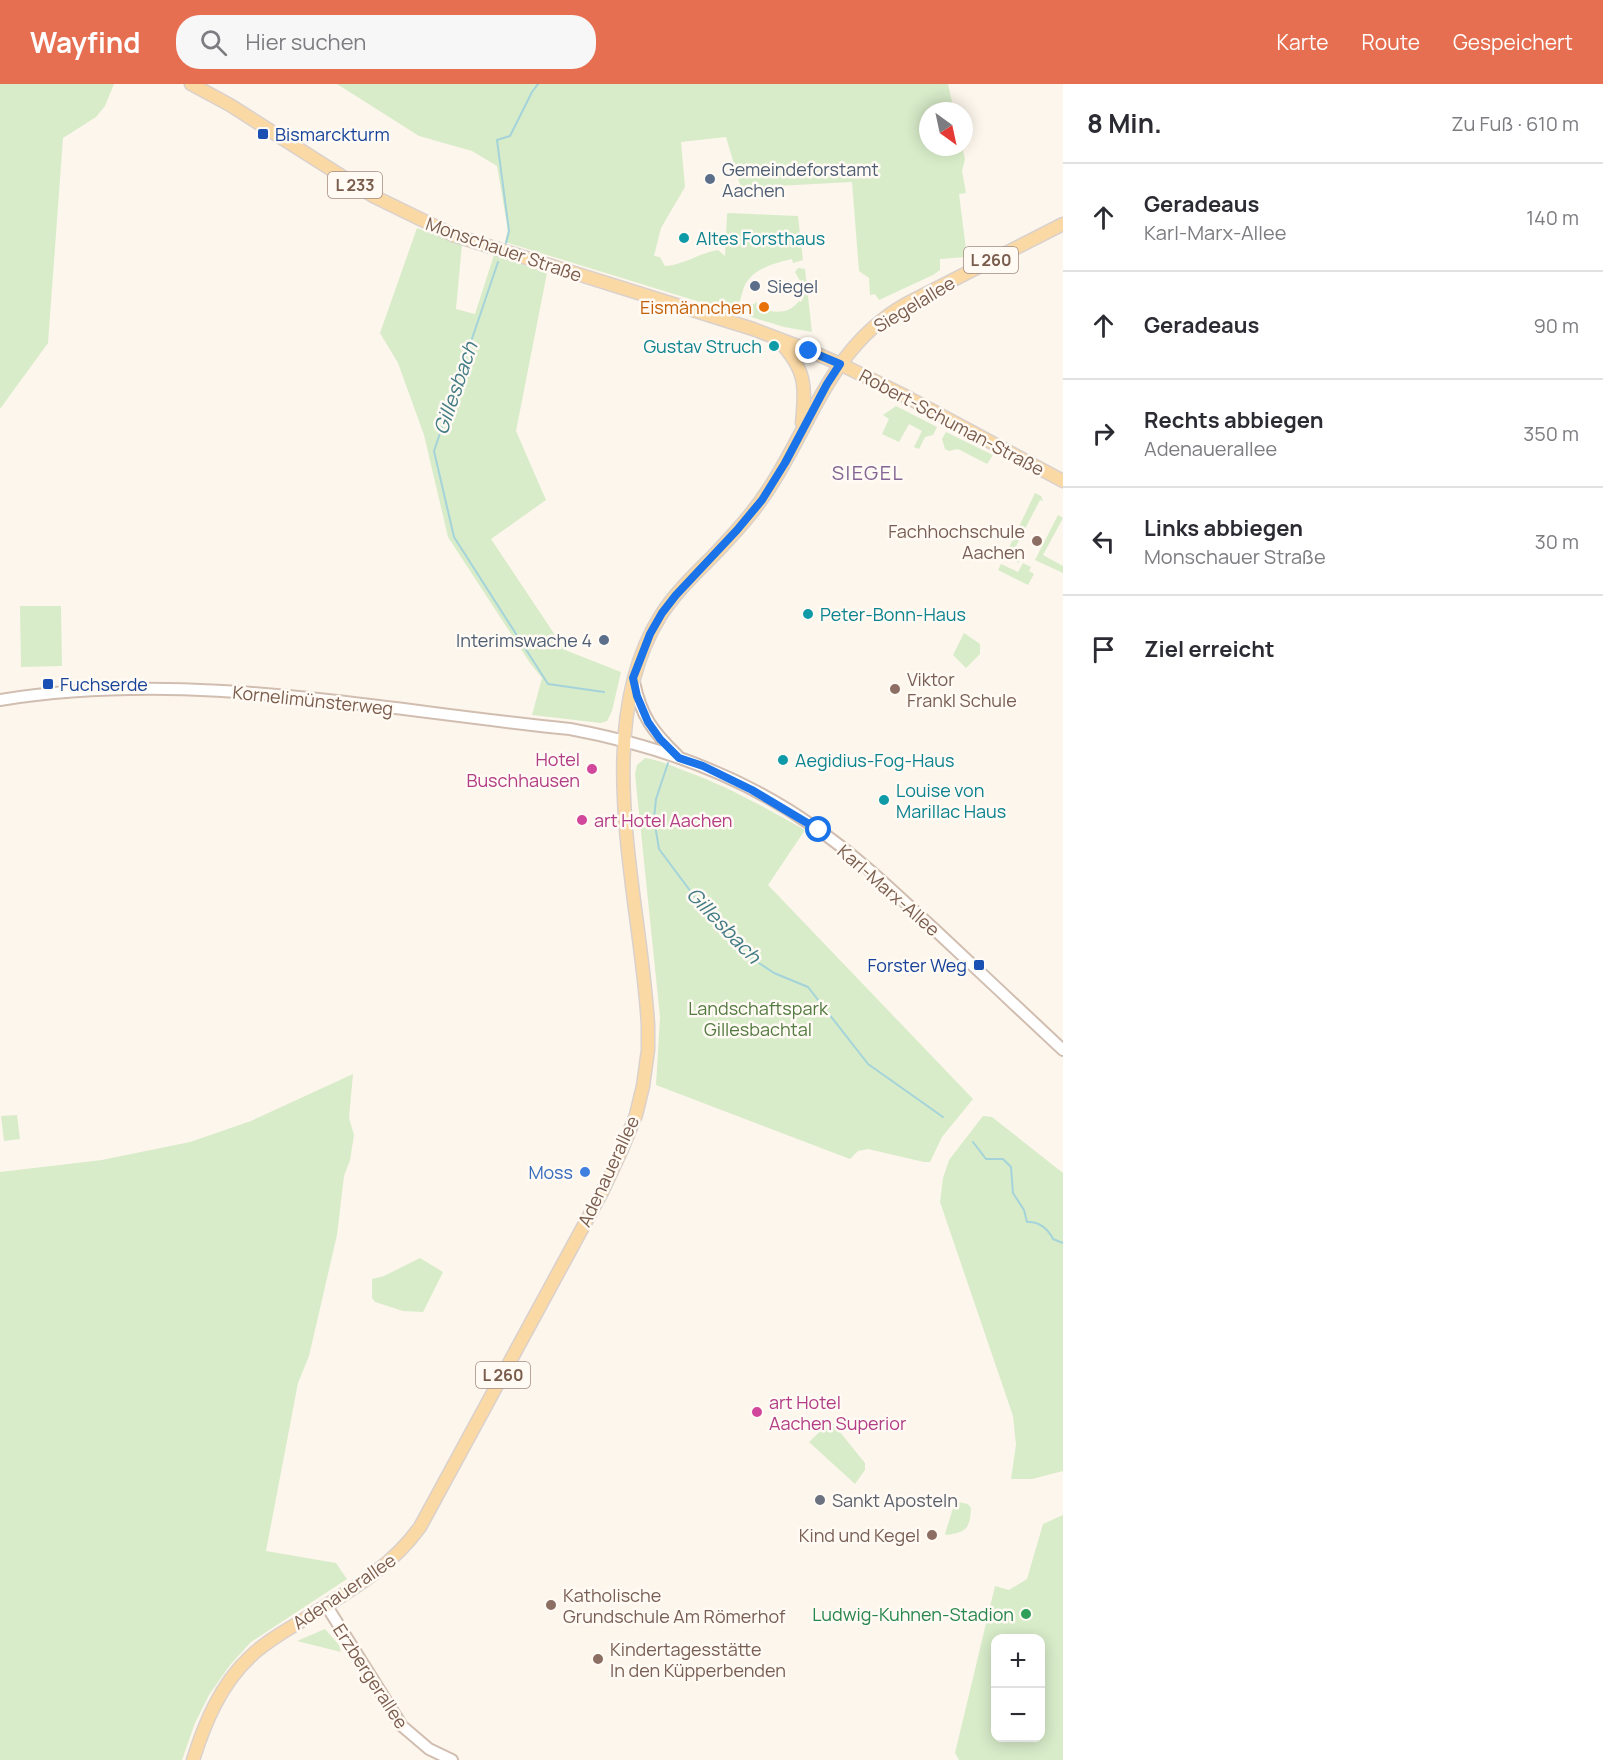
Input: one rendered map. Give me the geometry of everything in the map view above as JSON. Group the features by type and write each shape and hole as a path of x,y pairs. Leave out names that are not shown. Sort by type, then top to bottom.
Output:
{"main road":[{"name":"Monschauer Straße","path":"191,84 240,111 373,196 453,235 775,337 840,364"},
{"name":"Siegelallee","path":"840,364 868,331 894,311 1063,224"},
{"path":"775,337 796,361 804,380 802,430"},
{"name":"Adenauerallee","path":"193,1760 213,1708 238,1670 258,1649 390,1562 409,1542 428,1516 602,1192 622,1149 636,1115 645,1071 648,1025 626,823 624,741 626,714 633,678 646,642 662,613 762,500 840,364"},
{"name":"Robert-Schuman-Straße","path":"840,364 1063,480"}],"street":[{"path":"633,678 637,696 648,722 660,739 679,758"},
{"name":"Kornelimünsterweg","path":"0,700 75,691 140,688 239,691 570,729 624,741"},
{"name":"Karl-Marx-Allee","path":"624,741 679,758 736,781 812,825 855,858 1063,1050"},
{"name":"Erzbergerallee","path":"326,1605 402,1726 429,1749 452,1760"}],"green space":[{"path":"0,84 114,84 105,106 96,117 63,138 48,343 0,409"},
{"path":"337,84 948,84 952,102 919,102 919,156 964,156 962,171 966,193 959,194 967,257 940,259 940,270 933,275 879,300 875,294 870,295 869,278 859,271 852,182 741,188 726,137 681,142 685,187 661,228 654,256 660,257 665,266 679,264 718,250 725,256 727,214 729,213 798,216 803,260 793,263 792,259 758,271 744,287 737,310 729,311 505,242 508,230 497,166 472,151 419,136"},
{"path":"417,228 462,244 456,309 475,314 494,255 547,273 516,431 546,500 491,539 565,650 621,672 612,711 607,721 601,723 532,715 542,678 448,537 424,435 398,363 380,333"},
{"path":"798,268 805,269 812,332 784,327 748,316 749,307 757,302 756,308 779,312 790,309 799,301 801,302 804,296 802,295 803,286 795,272"},
{"path":"896,406 937,427 933,435 925,437 919,449 914,447 922,431 909,424 899,442 882,434 889,419 883,415"},
{"path":"946,432 993,455 987,464 958,449 949,451 945,449 942,439"},
{"path":"1035,493 1041,496 1043,501 1040,500 1011,556 1019,563 1005,556"},
{"path":"1059,513 1058,515 1063,518 1043,555 1063,566 1063,573 1035,560"},
{"path":"1023,563 1031,567 1029,571 1034,574 1028,585 998,570 1001,564 1018,572"},
{"path":"20,606 61,606 62,666 21,667"},
{"path":"964,633 980,644 980,654 966,668 953,655"},
{"name":"Landschaftspark Gillesbachtal","path":"645,758 665,763 716,783 805,830 768,885 973,1099 942,1137 930,1162 868,1149 858,1151 850,1159 656,1085 660,1017 635,774 637,765"},
{"path":"353,1074 349,1118 354,1135 350,1160 344,1176 337,1235 309,1356 298,1383 266,1551 336,1563 347,1579 251,1642 230,1665 209,1695 195,1723 182,1760 0,1760 0,1172 102,1160 190,1142 251,1121"},
{"path":"17,1115 20,1139 4,1141 1,1116"},
{"path":"983,1116 992,1117 1063,1173 1063,1471 1032,1479 1011,1479 1016,1445 1013,1416 940,1202 943,1178 949,1160"},
{"path":"420,1258 443,1272 423,1312 403,1311 375,1302 372,1298 372,1279 384,1276"},
{"path":"831,1421 865,1463 865,1470 855,1484 809,1442"},
{"path":"959,1502 968,1504 971,1508 970,1521 963,1531 947,1535 945,1534 954,1505"},
{"name":"Ludwig-Kuhnen-Stadion","path":"1063,1515 1063,1760 959,1760 955,1753 995,1586 1009,1590 1027,1579 1043,1524"},
{"path":"325,1629 339,1645 341,1652 297,1641"}],"waterway":[{"name":"Gillesbach","path":"506,243 509,231 497,140 510,136 538,84"},
{"name":"Gillesbach","path":"498,262 434,451 454,537 548,684 604,692"},
{"name":"Gillesbach","path":"668,763 656,799 654,819 659,849 703,908 747,955 774,973 808,987 868,1064 943,1117"},
{"name":"Gillesbach","path":"973,1142 986,1159 1003,1159 1011,1167 1013,1193 1024,1210 1027,1222 1039,1224 1049,1232 1053,1239 1063,1243"}],"place":[{"name":"Bismarckturm","path":"263,134"},
{"name":"Gemeindeforstamt Aachen","path":"710,179"},
{"name":"Altes Forsthaus","path":"684,238"},
{"name":"Siegel","path":"755,286"},
{"name":"Eismännchen","path":"764,307"},
{"name":"Gustav Struch","path":"774,346"},
{"name":"Fachhochschule Aachen","path":"1037,541"},
{"name":"Peter-Bonn-Haus","path":"808,614"},
{"name":"Interimswache 4","path":"604,640"},
{"name":"Fuchserde","path":"48,684"},
{"name":"Viktor Frankl Schule","path":"895,689"},
{"name":"Aegidius-Fog-Haus","path":"783,760"},
{"name":"Hotel Buschhausen","path":"592,769"},
{"name":"Louise von Marillac Haus","path":"884,800"},
{"name":"art Hotel Aachen","path":"582,820"},
{"name":"Forster Weg","path":"979,965"},
{"name":"Moss","path":"585,1172"},
{"name":"art Hotel Aachen Superior","path":"757,1412"},
{"name":"Sankt Aposteln","path":"820,1500"},
{"name":"Kind und Kegel","path":"932,1535"},
{"name":"Katholische Grundschule Am Römerhof","path":"551,1605"},
{"name":"Ludwig-Kuhnen-Stadion","path":"1026,1614"},
{"name":"Kindertagesstätte In den Küpperbenden","path":"598,1659"}],"district":[{"name":"SIEGEL","path":"868,472"}],"route":[{"path":"809,351 840,364 762,500 662,613 640,656 633,678 644,715 653,731 679,758 736,781 819,830"}]}
